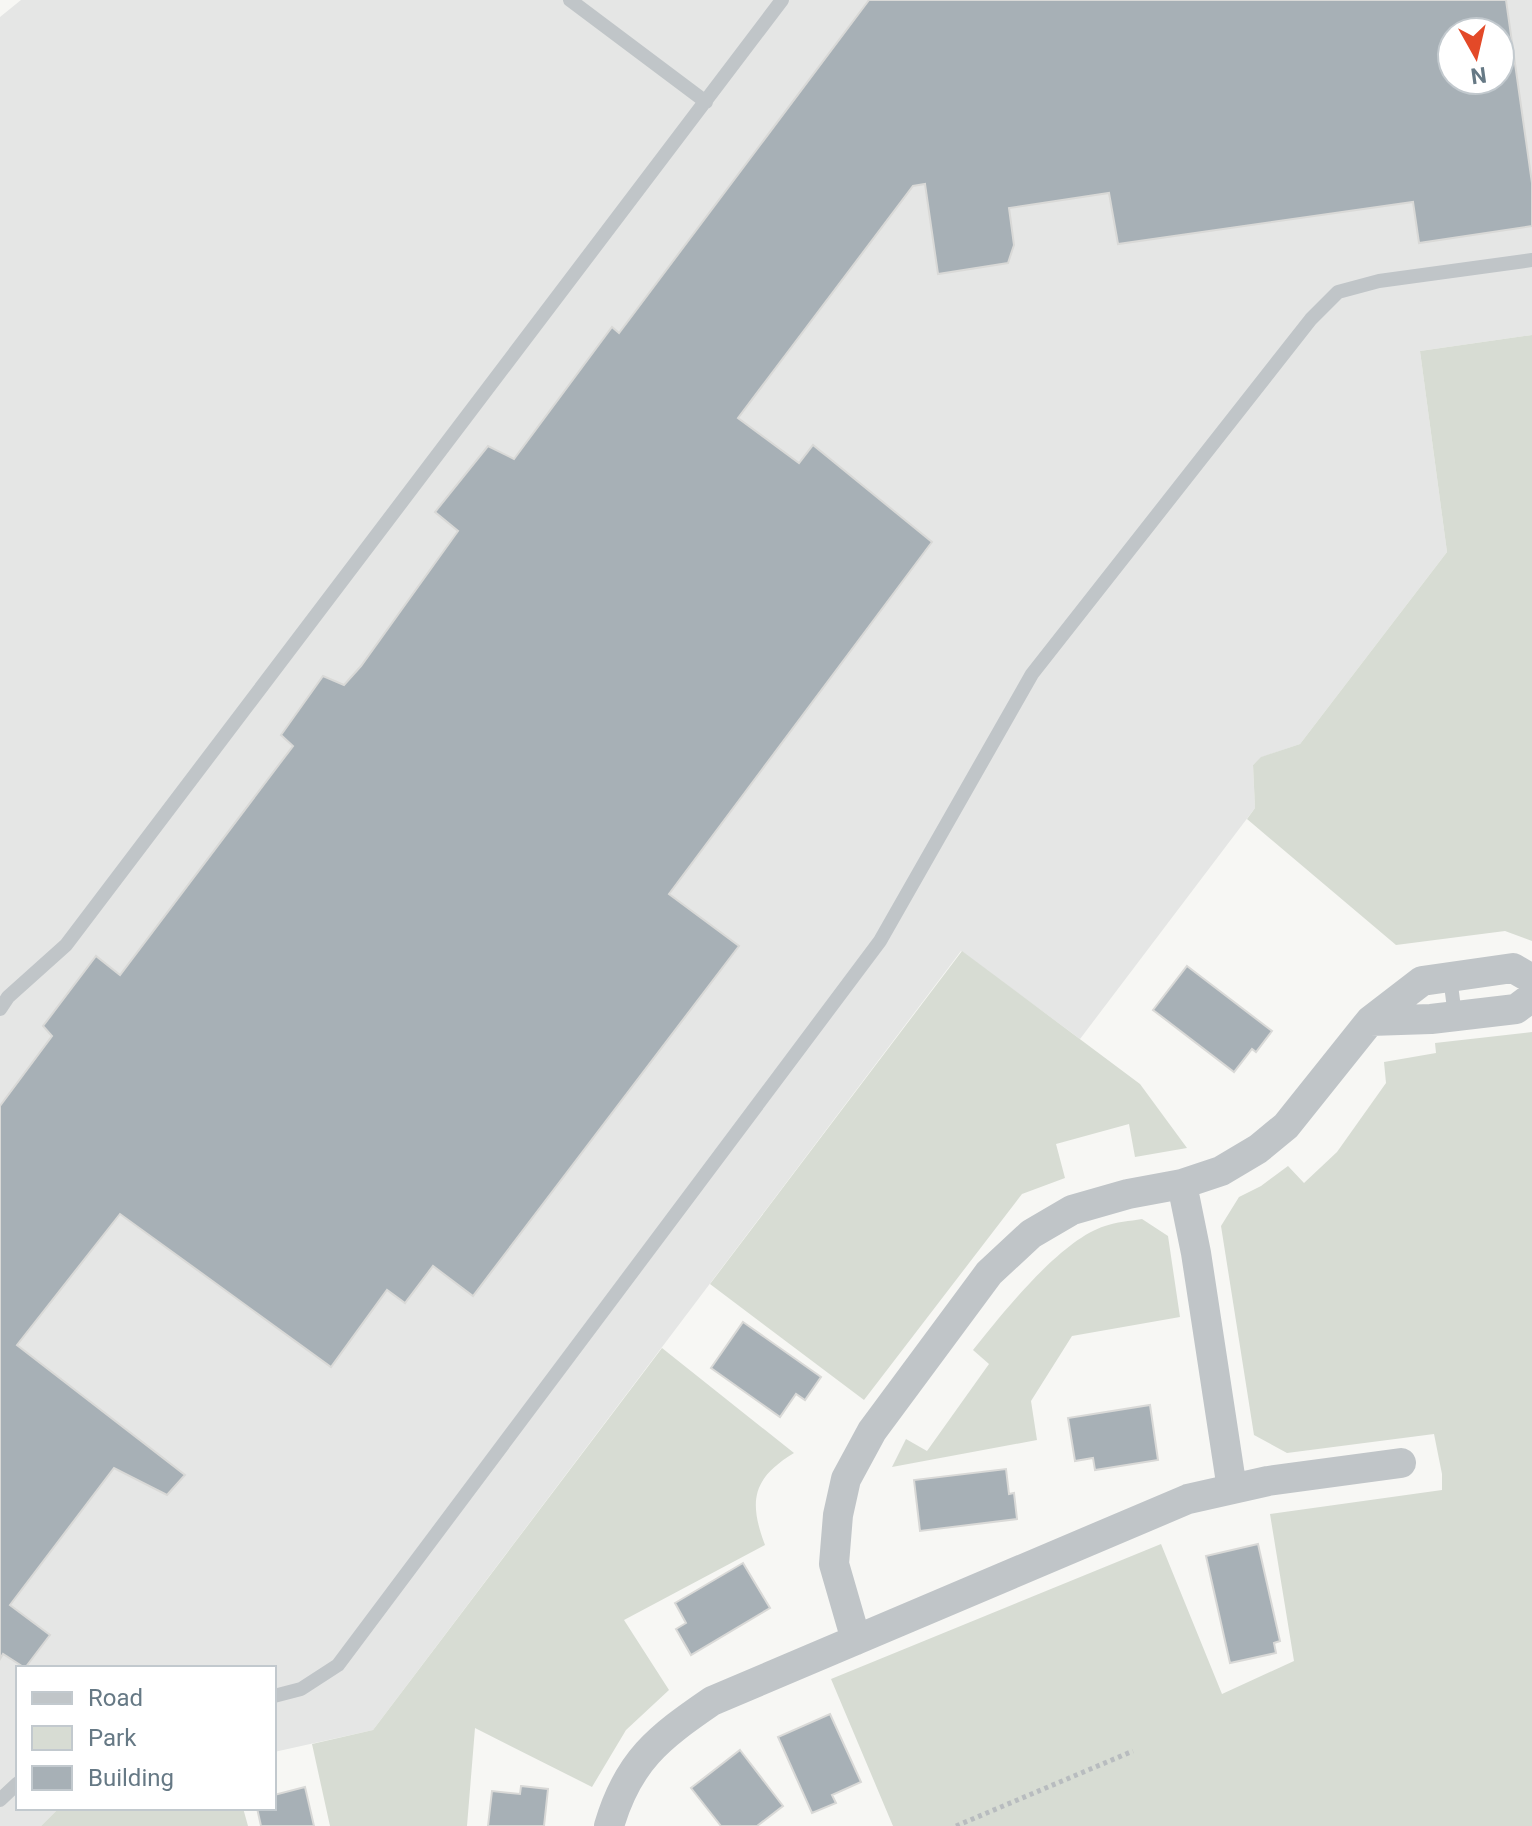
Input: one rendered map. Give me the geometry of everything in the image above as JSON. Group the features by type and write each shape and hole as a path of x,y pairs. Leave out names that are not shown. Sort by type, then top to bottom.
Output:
{"street":[{"path":"856,1640 834,1564 838,1515 846,1479 872,1431 989,1273 1031,1234 1072,1210 1128,1194 1182,1184 1221,1171 1258,1149 1286,1126 1370,1021 1422,981 1513,968 1532,979"},
{"path":"1370,1021 1516,1009 1532,997"},
{"path":"1182,1184 1196,1253 1232,1489"},
{"path":"609,1826 616,1801 640,1758 673,1728 712,1701 1188,1499 1268,1481 1401,1463"}],"lane":[{"path":"570,0 706,102"},
{"path":"0,1009 8,997 66,945 782,0"},
{"path":"276,1695 301,1689 338,1665 880,941 1032,674 1311,319 1338,292 1379,281 1532,260"},
{"path":"1450,977 1455,1016"},
{"path":"0,1800 16,1785"}],"path":[{"path":"956,1826 1133,1751"}],"shaded area":[{"path":"21,0 1532,0 1532,335 1420,351 1447,552 1300,744 1262,757 1253,765 1255,808 1080,1039 961,951 373,1730 276,1752 276,1666 16,1666 16,1810 57,1810 41,1826 0,1826 0,17"}],"green space":[{"path":"1532,335 1532,941 1505,931 1396,945 1247,819 1255,808 1253,765 1261,757 1300,744 1447,552 1420,351"},
{"path":"962,951 1140,1084 1187,1148 1135,1157 1129,1124 1056,1144 1065,1178 1022,1194 864,1400 710,1284"},
{"path":"1532,1032 1532,1826 893,1826 831,1679 1161,1544 1222,1694 1294,1661 1270,1514 1442,1490 1434,1434 1287,1453 1254,1435 1221,1226 1239,1197 1261,1186 1288,1166 1304,1183 1337,1152 1386,1083 1384,1062 1436,1053 1435,1043"},
{"path":"1142,1219 1168,1236 1180,1317 1072,1336 1031,1401 1037,1440 892,1467 906,1439 927,1451 989,1364 973,1350 1051,1262 1088,1234 1109,1225"},
{"path":"662,1348 794,1453 770,1472 758,1492 757,1515 765,1545 624,1620 669,1690 626,1730 592,1787 475,1728 467,1826 330,1826 312,1744 373,1730"},
{"path":"57,1810 244,1810 248,1826 41,1826"}],"building":[{"path":"869,0 1506,0 1508,16 1436,16 1436,96 1516,96 1516,70 1532,183 1532,226 1419,243 1413,202 1118,244 1109,193 1009,208 1014,245 1008,263 938,274 925,184 913,186 738,418 799,463 813,445 932,542 669,894 739,946 473,1296 433,1266 405,1303 387,1290 331,1367 120,1214 17,1345 185,1475 167,1495 114,1468 10,1605 50,1635 27,1666 3,1654 0,1659 0,1106 52,1036 43,1026 96,956 120,975 293,746 281,735 323,676 344,685 361,666 458,531 435,512 488,446 514,459 612,327 619,333"},
{"path":"1187,966 1272,1031 1256,1052 1252,1049 1234,1072 1153,1010"},
{"path":"743,1322 821,1377 805,1400 796,1394 780,1417 711,1368"},
{"path":"1150,1405 1158,1460 1095,1470 1093,1458 1075,1461 1068,1418"},
{"path":"1006,1469 1009,1494 1014,1493 1017,1519 920,1531 914,1480"},
{"path":"1258,1544 1280,1641 1274,1643 1276,1653 1230,1663 1206,1556"},
{"path":"743,1563 770,1608 691,1655 676,1629 686,1623 675,1603"},
{"path":"830,1714 861,1782 832,1795 836,1803 812,1813 778,1737"},
{"path":"740,1750 783,1806 757,1826 721,1826 691,1788"},
{"path":"521,1786 548,1789 544,1826 488,1826 492,1791 520,1794"},
{"path":"305,1787 314,1826 261,1826 257,1810 276,1810 276,1794"}]}
